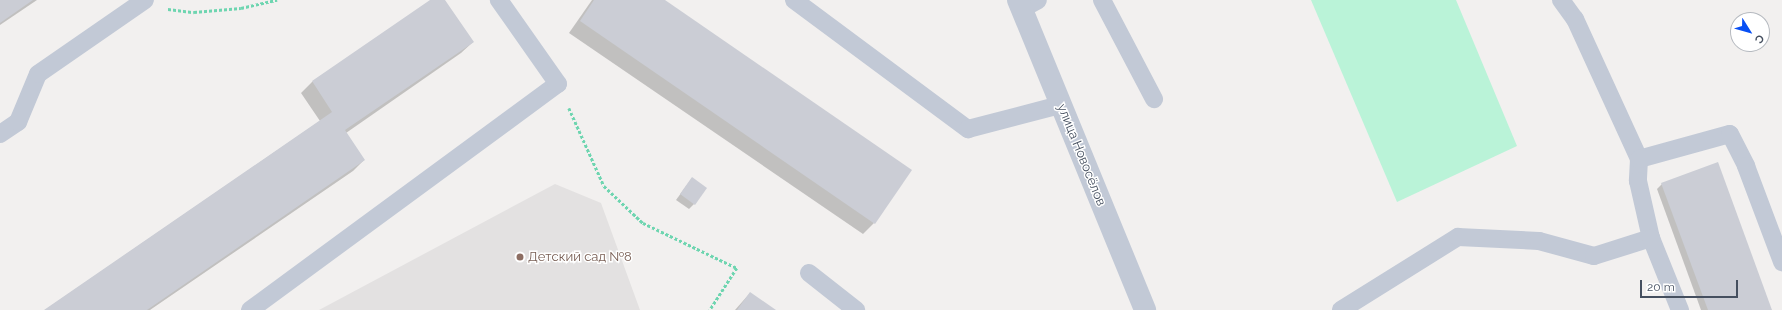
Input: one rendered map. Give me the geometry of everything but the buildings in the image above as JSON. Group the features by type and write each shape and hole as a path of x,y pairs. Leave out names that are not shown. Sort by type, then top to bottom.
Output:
{"street":[{"name":"улица Новосёлов","path":"1026,3 1060,105 1145,310"}],"lane":[{"path":"250,310 558,84 499,0"},
{"path":"794,0 968,128 1060,105"},
{"path":"1102,0 1154,100"},
{"path":"1561,0 1575,19 1639,159 1638,181 1650,238 1680,310"},
{"path":"0,134 18,122 38,74 141,2"},
{"path":"1639,159 1730,134 1746,166 1782,262"},
{"path":"1341,310 1458,237 1539,241 1594,256 1650,238"},
{"path":"809,273 856,310"}],"path":[{"path":"141,2 194,12 241,8 277,0"},
{"path":"558,84 604,186 643,223 737,268 710,310"}],"shaded area":[{"name":"Детский сад №8","path":"555,184 601,203 640,310 319,310"}],"green space":[{"path":"1311,0 1456,0 1517,146 1397,202"}],"place":[{"name":"Детский сад №8","path":"520,257"}]}
